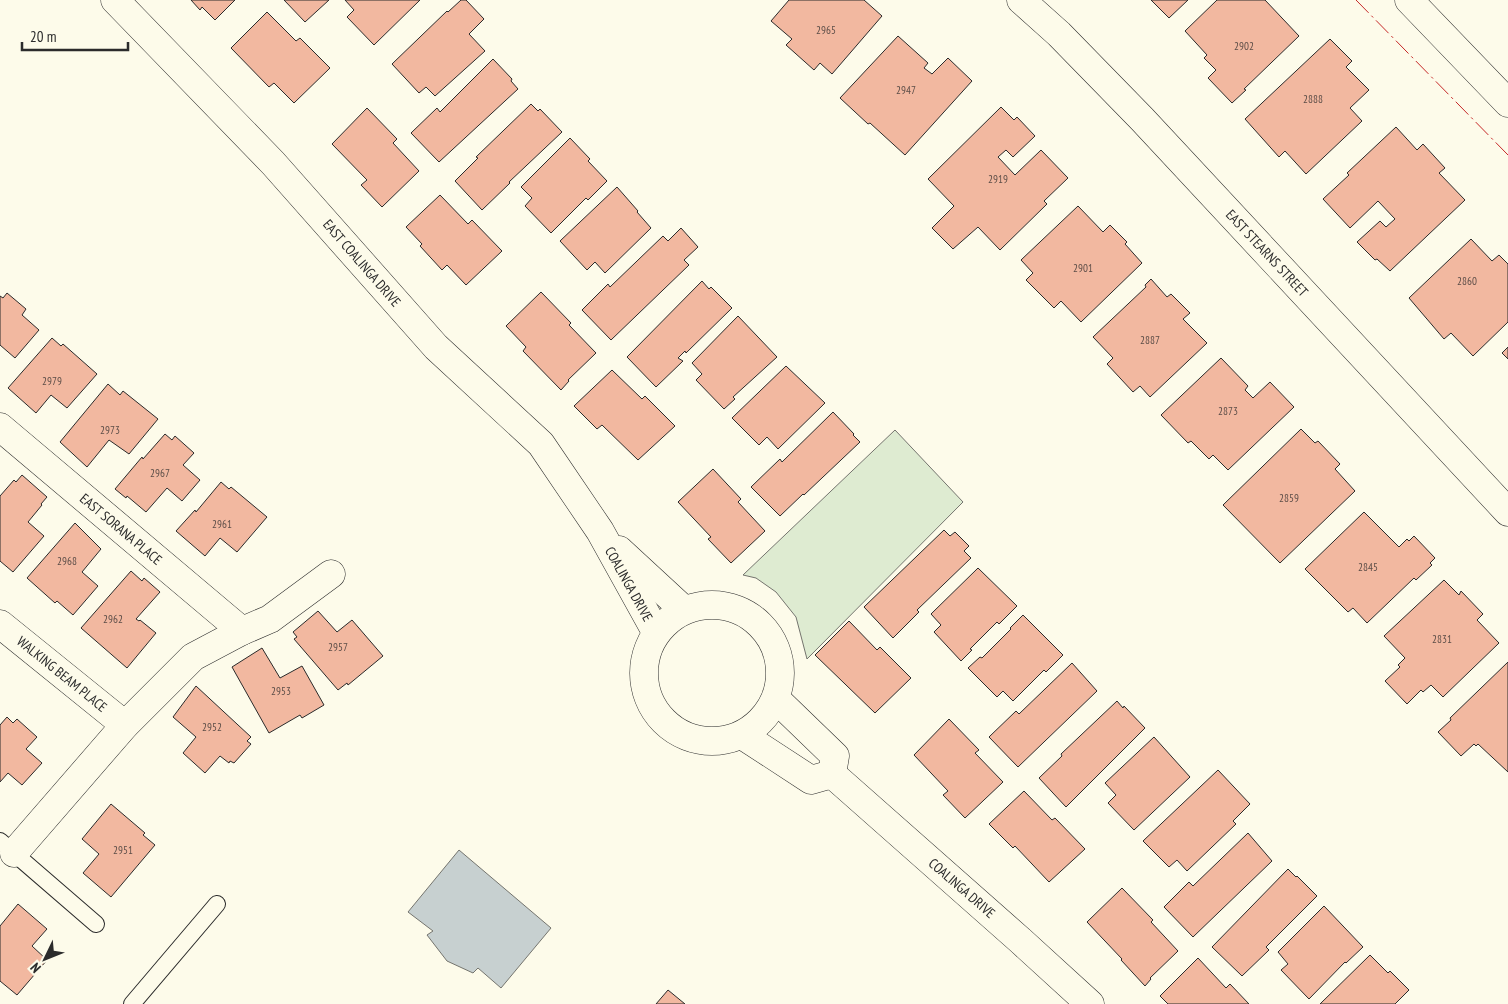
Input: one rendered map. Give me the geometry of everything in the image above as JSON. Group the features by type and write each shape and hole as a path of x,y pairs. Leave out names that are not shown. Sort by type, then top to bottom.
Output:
{"street":[{"name":"EAST COALINGA DRIVE","path":"115,0 273,162 436,347 541,444 600,532"},
{"name":"EAST STEARNS STREET","path":"1021,0 1059,34 1142,119 1508,512"},
{"path":"1410,0 1508,103"},
{"name":"EAST SORANA PLACE","path":"0,427 242,630"},
{"name":"COALINGA DRIVE","path":"600,532 684,610"},
{"name":"COALINGA DRIVE","path":"600,532 656,632"},
{"path":"7,847 192,657 242,630 270,619 331,574"},
{"path":"703,605 723,606 742,612 759,624 772,640 779,659 780,679 776,699 762,720 742,735 720,741 697,740 676,732 659,717 648,697 643,675 646,652 656,632 668,620 684,610 703,605"},
{"name":"WALKING BEAM PLACE","path":"0,624 125,725"},
{"path":"742,735 811,780 832,774 835,756 776,699"},
{"name":"COALINGA DRIVE","path":"832,774 1090,1004"}],"lane":[{"path":"7,847 96,924"},
{"path":"132,1004 216,904"}],"green space":[{"path":"895,430 963,502 807,659 796,617 776,592 756,578 743,575"}],"shaded area":[{"path":"459,850 551,928 501,988 478,968 473,973 447,961 427,935 433,931 408,912"}],"building":[{"path":"191,0 235,0 215,20 202,7 200,10"},
{"path":"284,0 329,0 305,22"},
{"path":"345,0 420,0 374,45 347,17 354,10"},
{"path":"461,0 466,0 484,19 469,34 485,51 435,96 426,87 419,93 392,64"},
{"path":"789,0 864,0 882,16 832,74 820,63 814,70 786,45 792,39 771,21"},
{"path":"1151,0 1188,0 1169,18"},
{"path":"1217,0 1265,0 1299,36 1232,103 1208,78 1216,70 1204,58 1207,55 1185,31"},
{"path":"267,12 296,41 300,38 330,68 294,103 274,83 269,87 231,48"},
{"path":"898,36 928,63 924,68 932,74 948,58 972,81 905,155 840,98"},
{"path":"1330,39 1352,61 1346,67 1369,90 1350,108 1362,121 1306,174 1285,151 1279,157 1245,119"},
{"path":"493,59 512,79 511,81 518,89 439,162 411,133 437,108 440,112"},
{"path":"531,104 538,111 540,109 562,132 482,210 455,181 478,158 476,157"},
{"path":"1001,107 1014,120 1017,117 1035,136 1013,157 1006,150 998,157 1015,175 1041,150 1068,178 1044,201 1047,204 1000,250 978,227 953,249 932,228 954,206 928,179"},
{"path":"367,108 397,139 393,143 419,171 382,207 361,185 367,180 332,144"},
{"path":"1396,127 1417,150 1423,144 1445,168 1439,173 1465,200 1390,271 1377,259 1375,260 1357,242 1380,221 1386,227 1395,219 1378,201 1350,228 1323,199 1349,175 1347,173"},
{"path":"570,138 607,181 588,200 586,198 551,233 525,206 532,198 521,187"},
{"path":"617,187 651,228 605,273 595,262 587,270 560,241"},
{"path":"440,195 468,224 472,220 502,251 466,285 447,265 442,270 406,227"},
{"path":"1078,206 1103,232 1110,225 1127,242 1125,244 1142,263 1081,322 1061,301 1054,308 1026,280 1033,273 1021,260"},
{"path":"681,228 698,247 684,260 689,265 611,340 582,310 608,284 610,287 663,236 668,241"},
{"path":"1471,239 1492,261 1499,255 1508,264 1508,322 1473,356 1451,333 1444,339 1409,298"},
{"path":"1151,279 1167,297 1171,294 1190,313 1183,319 1207,343 1150,397 1140,386 1133,392 1107,364 1113,358 1093,337 1146,287 1145,285"},
{"path":"702,281 709,289 711,287 732,308 686,353 685,351 678,358 683,361 656,387 627,357"},
{"path":"541,292 571,323 569,325 596,353 568,380 561,390 523,351 526,347 506,326"},
{"path":"7,293 26,309 22,315 39,330 15,358 0,345 0,296 3,298"},
{"path":"738,316 777,357 733,397 735,399 724,409 696,380 702,374 692,363"},
{"path":"52,338 61,346 63,344 97,374 67,408 51,395 36,413 8,388"},
{"path":"1508,347 1508,359 1502,353"},
{"path":"1221,358 1248,386 1245,390 1253,398 1270,382 1294,407 1228,470 1213,455 1209,459 1191,441 1188,443 1161,415"},
{"path":"786,366 825,403 778,449 767,437 759,445 732,418"},
{"path":"612,370 642,399 645,396 675,426 638,460 602,425 597,429 574,406"},
{"path":"108,384 120,395 123,391 158,419 129,454 109,440 87,467 60,442"},
{"path":"833,412 860,442 780,516 751,487 780,459 782,462"},
{"path":"1301,429 1315,443 1318,441 1340,464 1335,469 1355,491 1280,563 1223,505"},
{"path":"165,434 172,440 175,436 194,453 183,465 200,480 182,501 167,488 146,512 127,496 126,498 115,489 142,457 143,459"},
{"path":"713,469 741,499 738,502 765,531 731,563 708,539 711,537 678,502"},
{"path":"22,475 47,497 28,522 44,536 13,572 0,561 0,496 14,480 16,482"},
{"path":"221,482 229,489 231,487 267,517 237,552 220,538 205,556 176,531 195,510 196,512"},
{"path":"1364,512 1399,547 1407,539 1409,541 1414,536 1435,558 1430,563 1432,565 1416,580 1414,578 1367,623 1353,608 1348,612 1305,569"},
{"path":"75,523 101,549 82,572 98,586 73,615 57,601 55,603 27,578"},
{"path":"944,530 950,536 955,532 969,546 964,551 971,558 917,610 919,612 893,638 864,607"},
{"path":"978,568 1017,606 999,624 997,622 970,649 972,650 961,661 934,632 941,625 931,614"},
{"path":"131,571 142,581 144,578 160,592 136,619 156,633 127,668 81,628"},
{"path":"1444,580 1459,595 1461,591 1483,614 1477,620 1499,643 1443,697 1431,685 1423,692 1421,690 1407,704 1385,681 1400,667 1398,665 1405,658 1384,636"},
{"path":"318,611 337,632 352,620 383,656 348,685 347,683 338,690 294,639 297,637 293,632"},
{"path":"1023,615 1063,655 1046,672 1044,670 1013,701 1003,691 997,697 968,668 980,657 982,658"},
{"path":"849,621 877,650 880,647 911,678 875,713 815,655"},
{"path":"262,648 280,678 302,666 324,705 302,718 300,715 269,733 232,667"},
{"path":"1508,662 1508,772 1478,744 1476,746 1474,744 1461,756 1438,732"},
{"path":"1072,663 1097,691 1018,767 989,737 1016,711 1019,714"},
{"path":"196,686 251,737 247,741 251,744 234,763 230,761 229,763 220,756 205,773 183,753 196,737 173,717"},
{"path":"1117,701 1145,728 1066,807 1039,778 1062,756 1061,754"},
{"path":"7,717 13,723 17,719 37,737 26,749 42,763 22,785 8,773 0,782 0,725"},
{"path":"949,719 979,750 975,753 1003,782 965,818 943,795 948,791 914,755"},
{"path":"1154,737 1190,777 1134,830 1108,803 1116,795 1105,783"},
{"path":"1218,770 1250,804 1233,821 1236,824 1187,871 1177,860 1169,867 1143,841"},
{"path":"1024,791 1052,820 1055,818 1085,849 1049,882 1015,846 1013,848 989,824"},
{"path":"111,804 145,833 143,835 155,845 111,897 83,873 99,854 82,839"},
{"path":"1248,833 1272,861 1193,937 1164,907 1189,882 1193,886"},
{"path":"1288,869 1317,896 1266,947 1269,950 1242,976 1212,947"},
{"path":"1122,888 1153,920 1151,922 1178,951 1150,978 1145,986 1087,922"},
{"path":"18,904 47,929 32,946 47,960 17,995 0,981 0,926"},
{"path":"1324,906 1363,947 1345,962 1309,999 1281,970 1288,964 1278,952"},
{"path":"1370,955 1409,990 1395,1004 1320,1004"},
{"path":"1198,958 1226,988 1230,984 1249,1004 1168,1004 1160,996"},
{"path":"668,990 685,1004 656,1004"}],"power":[{"path":"1356,0 1508,155"}]}
